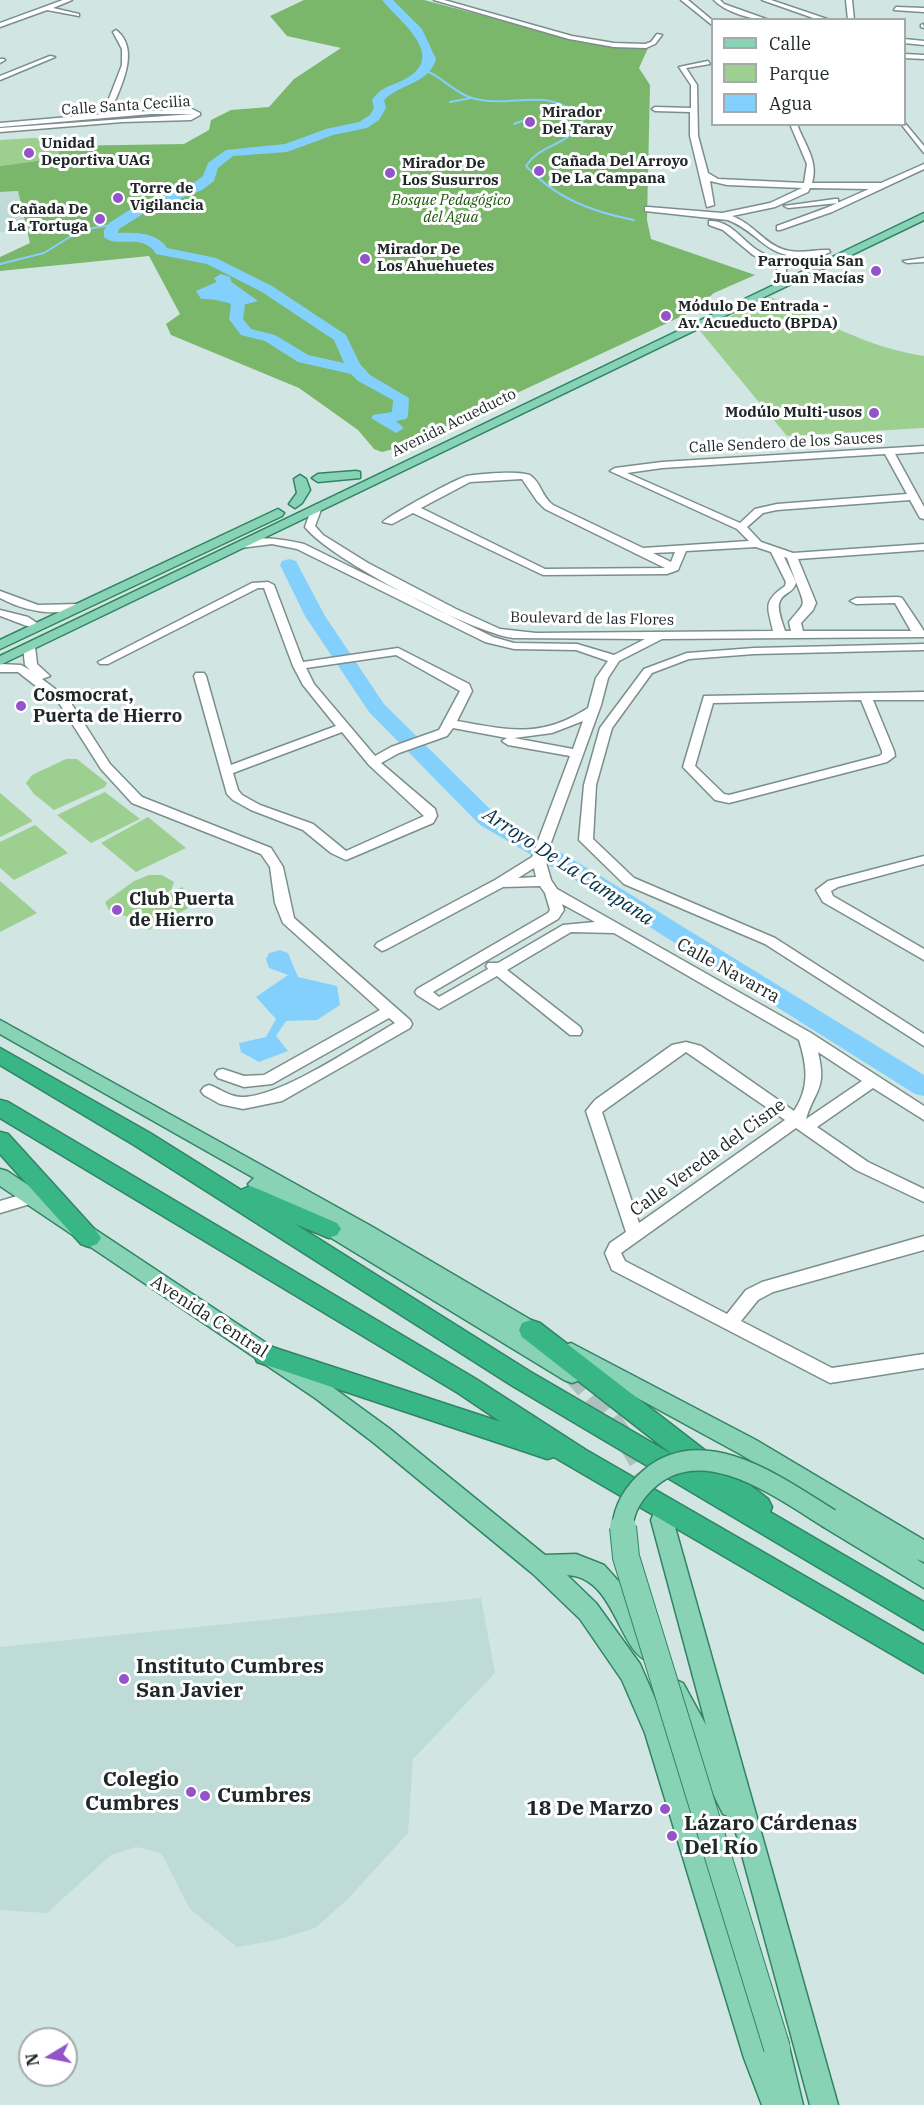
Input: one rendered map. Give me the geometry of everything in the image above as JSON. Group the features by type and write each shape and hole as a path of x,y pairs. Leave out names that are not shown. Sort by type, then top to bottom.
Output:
{"highway":[{"path":"0,1055 142,1139 520,1378 924,1617"},
{"path":"0,1108 457,1380 577,1458 924,1660"},
{"path":"142,1139 234,1188 329,1229"},
{"path":"0,1140 89,1238"},
{"path":"531,1330 832,1564"},
{"path":"266,1354 577,1458"}],"main road":[{"name":"Avenida Acueducto","path":"434,438 924,205"},
{"name":"Avenida Acueducto","path":"0,661 924,216"},
{"path":"631,344 645,350"},
{"name":"Avenida Acueducto","path":"0,645 382,463"},
{"path":"318,478 356,475"},
{"path":"295,504 304,494 305,488 300,479"},
{"path":"0,1026 364,1231 531,1330 748,1448 924,1552"},
{"path":"132,1100 173,1131 329,1229 572,1374"},
{"name":"Avenida Central","path":"0,1176 34,1197 89,1238 323,1392 414,1462 541,1566 572,1593 603,1630 631,1672 645,1702 666,1760 758,2058 776,2105"},
{"path":"789,2105 777,2048 626,1557 622,1523 628,1503 647,1479 665,1468 698,1460 722,1462 746,1470 924,1577"},
{"path":"662,1520 824,2105"},
{"path":"541,1566 569,1565 589,1568 605,1582 685,1708 752,1844"}],"street":[{"path":"0,25 69,0"},
{"path":"437,0 588,42 646,46 653,43 659,35"},
{"path":"684,0 711,22"},
{"path":"717,0 722,5 760,18"},
{"path":"765,0 821,18"},
{"path":"849,0 851,18"},
{"path":"895,0 897,18"},
{"path":"46,9 77,15"},
{"path":"896,10 924,11"},
{"path":"699,12 708,11"},
{"path":"106,116 125,65 125,49 116,32"},
{"path":"906,39 924,41"},
{"path":"906,56 924,57"},
{"path":"0,78 52,57"},
{"path":"675,58 683,64 694,85 694,136 705,174 710,205"},
{"path":"683,64 710,63"},
{"path":"655,109 694,110"},
{"name":"Calle Santa Cecilia","path":"0,125 192,111 198,114 191,118 122,120 0,130"},
{"path":"788,206 801,197 811,177 809,158 794,126"},
{"path":"802,126 818,157"},
{"path":"905,126 924,151"},
{"path":"780,228 829,210 924,166"},
{"path":"705,174 716,181 727,183 844,186 883,184"},
{"path":"820,175 818,185 811,195 748,213 744,219 747,225 770,246 780,251 802,254 826,252"},
{"path":"708,190 712,186 727,183"},
{"path":"777,185 789,188 801,197 826,206 829,210"},
{"path":"844,186 856,189 859,195"},
{"path":"782,273 779,264 755,252 732,231 705,221 647,213 716,215 748,213 850,199"},
{"path":"705,221 716,215 747,225"},
{"path":"907,261 922,260"},
{"name":"Calle Sendero de los Sauces","path":"630,479 618,474 616,470 924,449"},
{"path":"889,452 924,516"},
{"path":"630,479 649,466"},
{"path":"388,522 468,479 524,476 531,479 542,503 645,550 674,568"},
{"path":"630,479 741,527 757,544 792,556 924,547"},
{"path":"741,527 759,511 777,507 914,497"},
{"name":"Boulevard de las Flores","path":"318,507 310,522 312,531 363,565 481,625 507,634 536,636 922,634"},
{"path":"412,508 543,572 657,572 674,568"},
{"name":"Boulevard de las Flores","path":"240,545 272,541 306,548 489,640 514,646 577,647 615,659"},
{"path":"645,550 681,550 757,544"},
{"path":"905,548 924,555"},
{"path":"674,568 681,550"},
{"path":"754,651 745,648 743,642 777,635 773,604 775,598 790,587 791,582 776,552"},
{"path":"792,556 810,603 809,608 795,622 798,635"},
{"path":"385,588 397,582"},
{"path":"104,662 256,585 268,585 299,666 309,685 373,762 430,812 431,816 428,820 346,856 339,854 310,828 235,796 200,676"},
{"path":"0,594 22,606 37,609 79,607"},
{"path":"856,601 898,600 922,634"},
{"path":"0,613 24,619 37,627"},
{"path":"810,650 847,644 844,639 829,635"},
{"path":"622,934 596,927 568,928 439,1004 422,992 553,916 557,910 540,854 594,708 602,678 615,659 659,636"},
{"path":"26,667 28,647"},
{"path":"606,728 648,671 687,656 754,651 924,647"},
{"path":"299,666 398,651 460,684 466,691 447,728"},
{"path":"0,668 26,667 61,696 83,728 97,757 137,800 266,851 274,858 279,870 281,909 288,920 405,1024 277,1097 243,1102 225,1100 209,1091"},
{"path":"866,697 888,751 889,756 883,759 729,799 720,797 689,767 708,699 924,696"},
{"path":"373,762 447,728 519,735 531,734 583,718 594,708 607,700 612,700 614,704 590,784 586,840 628,881 770,941 924,1041"},
{"path":"228,771 344,727"},
{"path":"447,728 574,759"},
{"path":"358,745 400,749"},
{"path":"574,759 570,790 582,790 590,784"},
{"path":"382,946 500,883 540,854"},
{"path":"924,860 832,884 823,890 828,899 924,955"},
{"path":"500,883 548,886"},
{"name":"Calle Navarra","path":"548,886 622,934 806,1037 924,1114"},
{"path":"482,957 575,1031"},
{"path":"223,1074 235,1081 250,1083 267,1080 391,1011"},
{"name":"Calle Vereda del Cisne","path":"801,1124 815,1083 806,1037"},
{"path":"635,1236 594,1111 609,1097 677,1049 686,1047 696,1050 862,1166 924,1196"},
{"name":"Calle Vereda del Cisne","path":"729,1324 618,1265 613,1253 616,1248 801,1124 872,1081"},
{"path":"0,1207 34,1197"},
{"path":"924,1243 768,1287 752,1295 729,1324 830,1376 924,1361"}],"shaded area":[{"path":"18,191 27,230 0,232 0,192"},
{"name":"Cumbres","path":"481,1598 495,1673 413,1759 408,1833 347,1900 315,1928 277,1940 237,1947 190,1909 161,1853 136,1847 111,1855 47,1913 0,1910 0,1647"}],"green space":[{"name":"Bosque Pedagógico del Agua","path":"304,0 424,0 583,42 649,46 639,68 650,85 647,220 651,239 755,275 714,293 693,311 401,447 382,452 374,449 358,430 299,388 171,335 166,324 180,314 149,256 0,271 0,257 30,243 18,191 0,192 0,166 58,158 59,148 57,146 184,144 209,130 211,120 231,110 269,107 294,79 341,48 287,36 270,16"},
{"path":"148,113 193,114 0,129 0,126"},
{"name":"Unidad Deportiva UAG","path":"34,138 48,141 59,148 58,158 0,166 0,140"},
{"path":"770,297 864,340 924,356 924,428 787,436 700,331"},
{"path":"66,759 77,759 107,783 105,787 54,810 34,794 26,783 32,775"},
{"path":"105,792 140,819 91,843 57,815"},
{"path":"0,793 33,821 0,837"},
{"path":"148,817 186,848 136,872 101,843"},
{"path":"35,825 68,853 14,880 0,868 0,842"},
{"path":"149,875 162,875 174,882 171,890 139,911 182,887 197,903 149,930 128,917 109,910 105,902 134,881"},
{"path":"0,881 37,913 0,932"}],"water":[{"path":"219,281 230,281 258,301 235,304 201,299 196,291"},
{"path":"280,950 288,953 298,977 337,986 340,1005 317,1020 286,1021 276,1036 288,1051 259,1062 241,1052 239,1043 266,1037 276,1019 256,997 288,975 269,968 266,959 269,953"}],"waterway":[{"name":"Arroyo De La Campana","path":"357,370 341,338 267,289 211,261 161,251 159,246 137,236 111,237 111,230 141,209 197,187 209,178 212,166 230,153 287,148 330,132 363,125 375,117 380,108 378,100 388,89 412,80 428,66 430,59 418,31 387,0"},
{"path":"424,70 472,98 487,101 544,100 558,103 571,110 583,121 576,130 539,153 526,166 549,187 575,202 603,213 634,220"},
{"path":"450,102 471,98"},
{"path":"514,124 522,121"},
{"path":"524,127 532,125"},
{"path":"0,264 44,253 81,230 117,224"},
{"path":"221,278 225,280 227,290 238,305 236,319 246,332 270,338 303,359 357,370"},
{"name":"Arroyo De La Campana","path":"357,370 364,378 401,398 400,416 379,418 396,428"},
{"name":"Arroyo De La Campana","path":"289,565 315,616 376,708 488,820 586,877 924,1087"}],"tunnel":[{"path":"572,1374 618,1429 638,1459 654,1492"}],"place":[{"name":"Mirador Del Taray","path":"530,122"},
{"name":"Unidad Deportiva UAG","path":"29,153"},
{"name":"Cañada Del Arroyo De La Campana","path":"539,171"},
{"name":"Mirador De Los Susurros","path":"390,173"},
{"name":"Torre de Vigilancia","path":"118,198"},
{"name":"Cañada De La Tortuga","path":"100,219"},
{"name":"Mirador De Los Ahuehuetes","path":"365,259"},
{"name":"Parroquia San Juan Macías","path":"876,271"},
{"name":"Módulo De Entrada - Av. Acueducto (BPDA)","path":"666,316"},
{"name":"Modúlo Multi-usos","path":"874,413"},
{"name":"Cosmocrat, Puerta de Hierro","path":"21,706"},
{"name":"Club Puerta de Hierro","path":"117,910"},
{"name":"Instituto Cumbres San Javier","path":"124,1679"},
{"name":"Colegio Cumbres","path":"191,1792"},
{"name":"Cumbres","path":"205,1796"},
{"name":"18 De Marzo","path":"665,1809"},
{"name":"Lázaro Cárdenas Del Río","path":"672,1836"}]}
